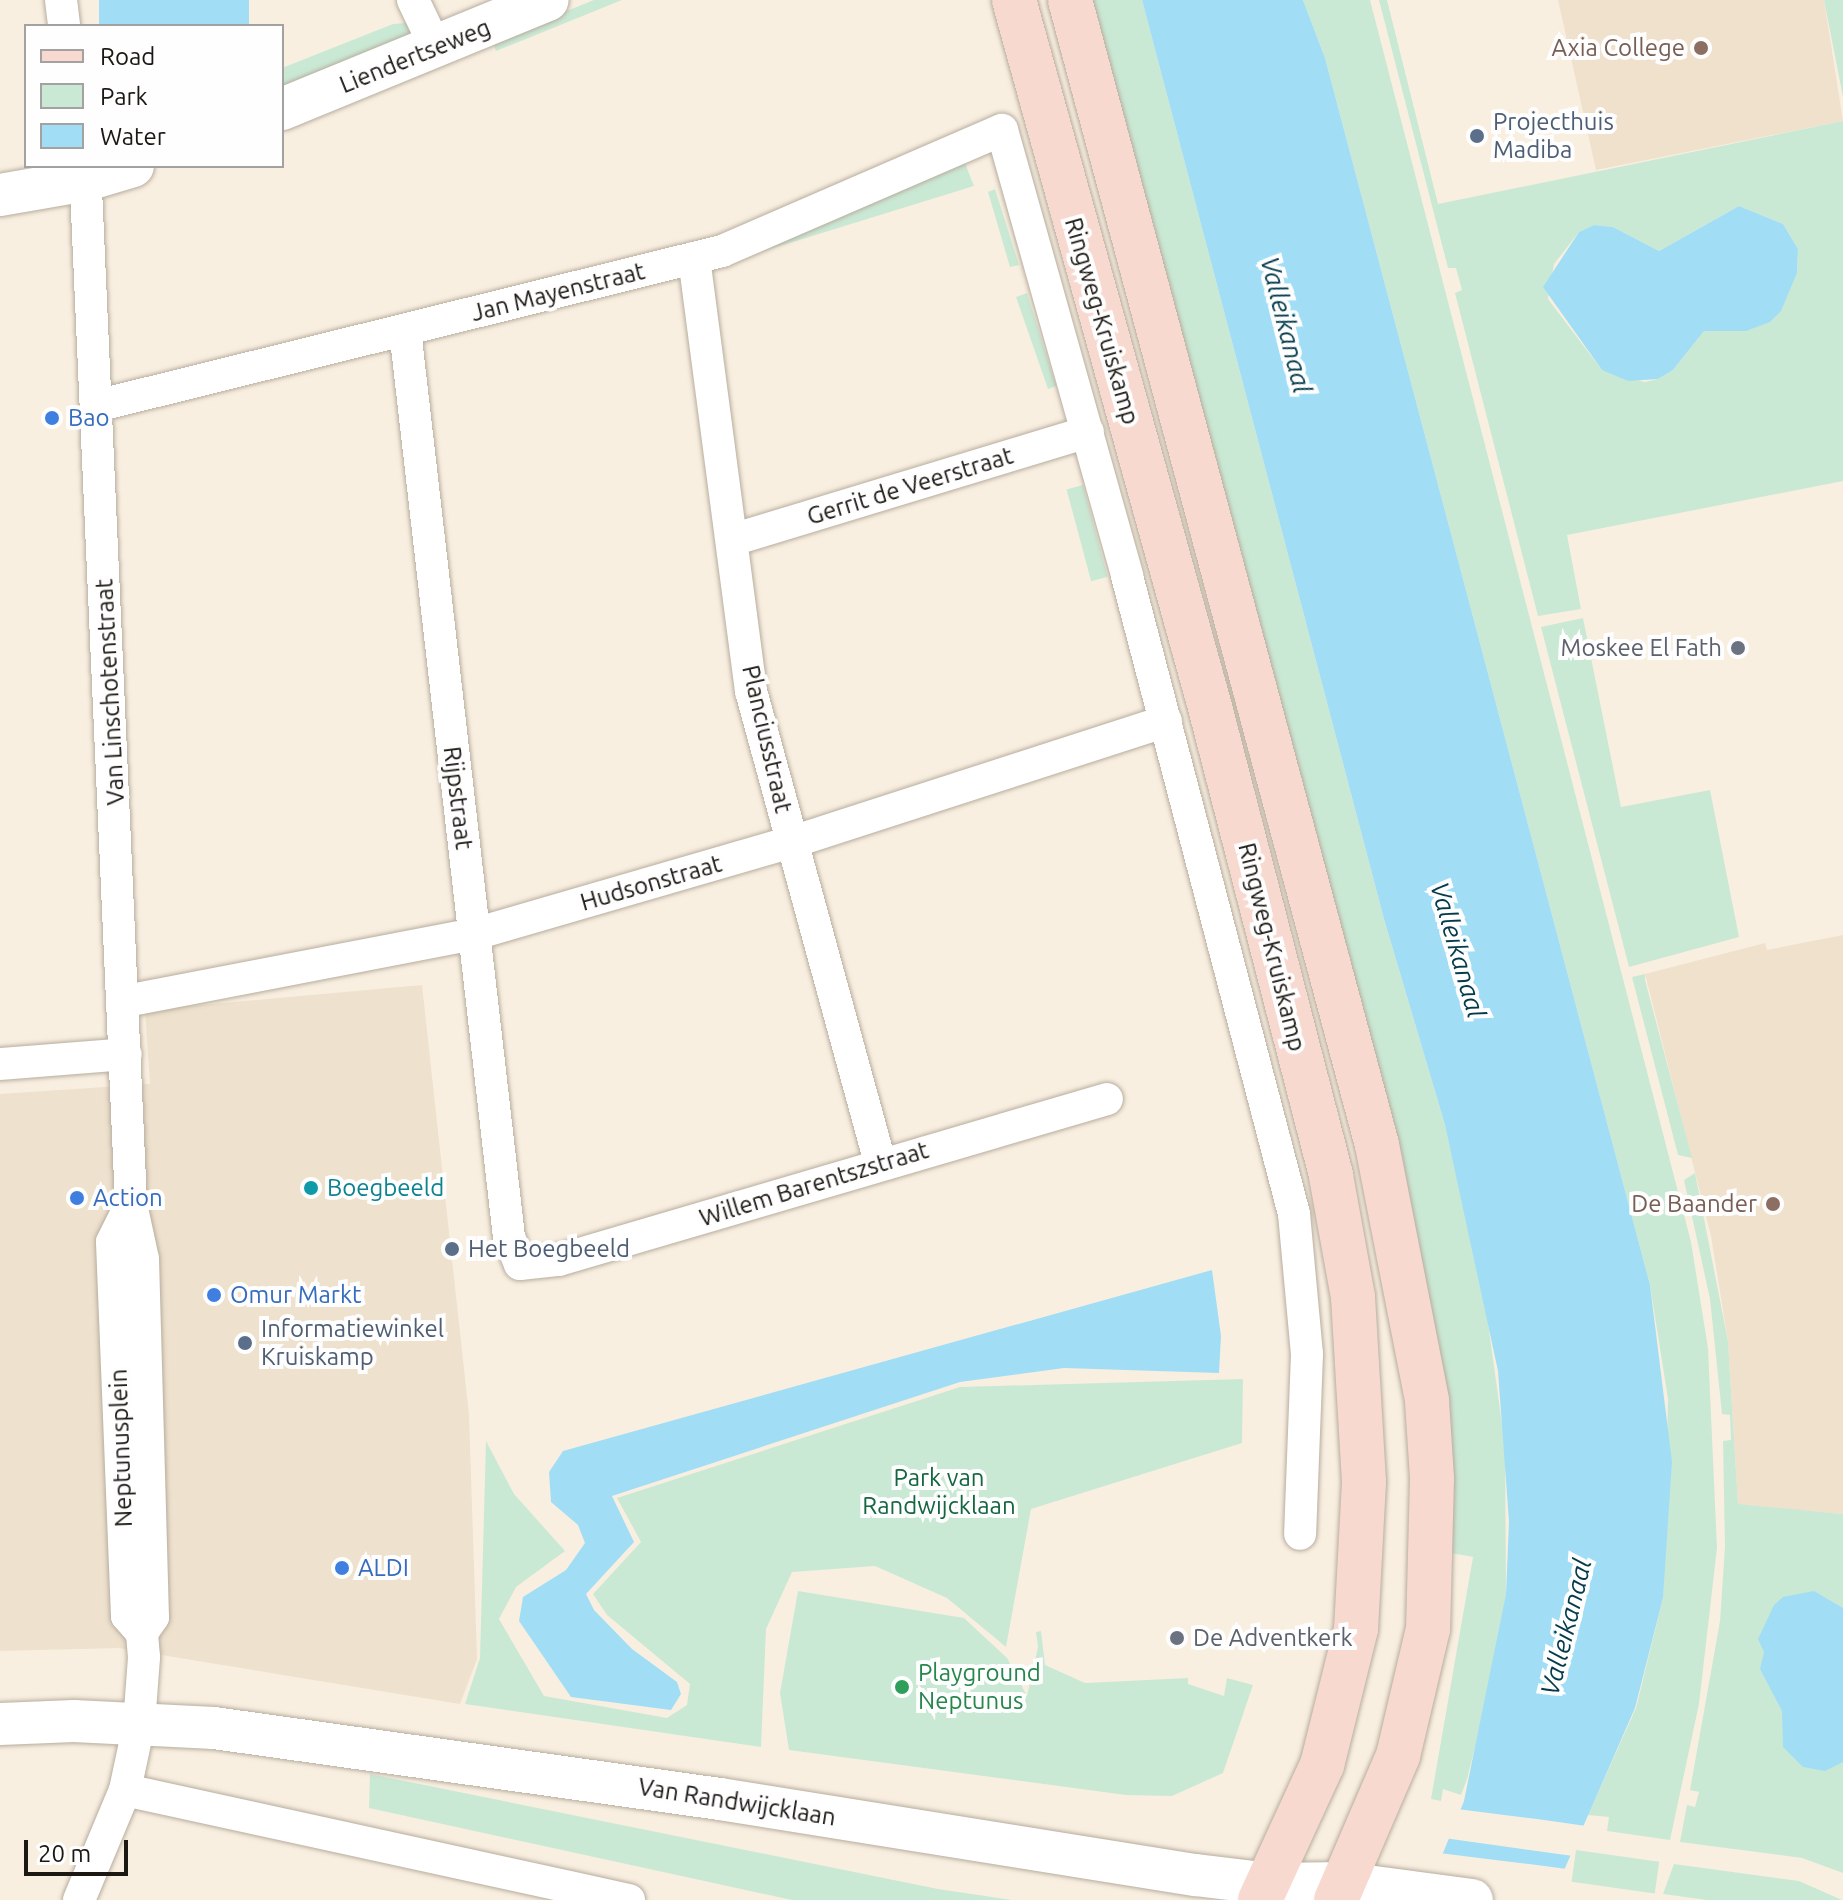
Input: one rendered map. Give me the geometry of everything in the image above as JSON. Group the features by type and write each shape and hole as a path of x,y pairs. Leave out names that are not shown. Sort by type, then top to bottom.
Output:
{"main road":[{"name":"Ringweg-Kruiskamp","path":"1014,0 1215,726 1331,1176 1353,1297 1364,1482 1356,1629 1322,1765 1265,1892"},
{"name":"Ringweg-Kruiskamp","path":"1070,0 1377,1145 1427,1401 1432,1479 1428,1629 1398,1756 1341,1892"}],"street":[{"path":"61,0 64,24"},
{"path":"413,0 436,48"},
{"name":"Liendertseweg","path":"284,108 548,0"},
{"name":"Jan Mayenstraat","path":"96,406 722,251 1002,130"},
{"name":"Ringweg-Kruiskamp","path":"1002,130 1166,721 1294,1214 1307,1354 1300,1534"},
{"path":"0,195 86,173 120,168"},
{"name":"Van Linschotenstraat","path":"86,173 126,1001 131,1204 112,1242 128,1259"},
{"name":"Planciusstraat","path":"694,258 704,304 751,691 880,1163"},
{"name":"Rijpstraat","path":"405,330 509,1237 520,1264"},
{"name":"Gerrit de Veerstraat","path":"732,540 1088,432"},
{"name":"Hudsonstraat","path":"126,1001 475,934 792,842 1166,721"},
{"path":"0,1064 126,1054"},
{"name":"Willem Barentszstraat","path":"520,1264 559,1260 880,1163 1107,1099"},
{"name":"Neptunusplein","path":"79,1900 125,1790 139,1724 142,1633 153,1617 128,1259"},
{"name":"Van Randwijcklaan","path":"0,1724 139,1724 222,1729 548,1774 1265,1892 1423,1893 1472,1900"},
{"path":"125,1790 629,1900"}],"shaded area":[{"name":"Axia College","path":"1558,0 1824,0 1843,121 1596,170"},
{"name":"De Baander","path":"1843,935 1843,1514 1738,1505 1728,1341 1711,1236 1645,974 1765,943 1767,950"},
{"path":"422,985 469,1415 477,1659 460,1704 119,1648 0,1651 0,1094 150,1084 145,1010"}],"green space":[{"path":"594,0 622,0 496,51 492,41"},
{"path":"1092,0 1142,0 1384,919 1445,1125 1485,1301 1505,1446 1506,1594 1494,1672 1467,1779 1461,1795 1443,1789 1441,1801 1431,1799 1473,1557 1451,1553"},
{"path":"1303,0 1370,0 1691,1242 1708,1348 1717,1548 1699,1704 1670,1840 1607,1831 1609,1817 1588,1815 1636,1708 1663,1598 1668,1399 1650,1285 1325,58"},
{"path":"1379,0 1387,0 1438,204 1843,121 1843,481 1567,535 1581,609 1538,616 1455,293 1462,290 1456,268 1448,268","holes":["1739,206 1783,224 1798,249 1797,273 1715,329 1704,331 1673,370 1658,379 1645,382 1602,370 1548,299 1554,264 1579,232 1594,225 1613,227 1659,251"]},
{"path":"1824,0 1843,0 1843,97"},
{"path":"406,23 412,30 403,39 284,91 284,67 393,24"},
{"path":"963,158 974,186 760,252"},
{"path":"995,189 1019,265 1010,267 988,192"},
{"path":"1027,293 1056,386 1048,389 1016,297"},
{"path":"1083,485 1108,577 1091,581 1067,489"},
{"path":"1583,618 1621,807 1710,790 1739,937 1629,967 1541,627"},
{"path":"1645,974 1692,1158 1678,1155 1632,977"},
{"path":"1695,1173 1728,1341 1738,1504 1843,1514 1843,1873 1802,1858 1680,1842 1687,1805 1695,1807 1699,1792 1690,1790 1720,1621 1725,1547 1723,1441 1731,1440 1730,1415 1722,1414 1710,1299 1684,1180"},
{"name":"Park van Randwijcklaan","path":"1243,1379 1242,1443 1031,1509 1006,1647 947,1598 875,1566 792,1572 766,1629 761,1747 465,1704 480,1658 486,1441 514,1494 565,1551 516,1587 499,1619 544,1696 667,1718 687,1705 690,1684 607,1615 593,1594 641,1542 617,1498 960,1387"},
{"name":"Playground Neptunus","path":"798,1591 964,1618 1007,1658 1027,1696 1038,1647 1036,1632 1041,1631 1045,1665 1085,1683 1188,1678 1188,1684 1224,1696 1227,1678 1253,1685 1223,1773 1172,1796 1126,1795 789,1750 780,1693"},
{"path":"370,1774 938,1889 1012,1900 792,1900 369,1808"},
{"path":"1576,1850 1659,1862 1655,1893 1572,1882"},
{"path":"1674,1864 1799,1881 1842,1900 1707,1900 1663,1894"}],"water":[{"path":"99,0 249,0 249,24 99,24"},
{"name":"Valleikanaal","path":"1142,0 1303,0 1325,58 1650,1285 1672,1462 1663,1598 1635,1708 1551,1900 1424,1900 1464,1801 1506,1594 1509,1522 1498,1371 1445,1125 1384,919"},
{"path":"1739,206 1783,224 1798,249 1797,273 1781,311 1770,322 1746,331 1704,331 1673,370 1658,379 1628,381 1602,370 1543,287 1579,232 1594,225 1613,227 1659,251"},
{"path":"1212,1270 1221,1336 1219,1373 1064,1368 960,1382 612,1496 634,1542 586,1594 594,1610 632,1649 677,1682 681,1694 671,1710 571,1697 519,1621 523,1597 566,1570 585,1543 578,1525 551,1502 549,1472 563,1451"},
{"path":"1814,1591 1843,1608 1843,1762 1825,1771 1803,1767 1783,1747 1782,1711 1760,1669 1764,1652 1758,1639 1774,1605 1783,1597"}],"pier":[{"path":"1457,1809 1586,1826 1573,1856 1444,1838"},
{"path":"1439,1853 1567,1869 1552,1900 1421,1900"}],"place":[{"name":"Axia College","path":"1701,48"},
{"name":"Projecthuis Madiba","path":"1477,136"},
{"name":"Bao","path":"52,418"},
{"name":"Moskee El Fath","path":"1738,648"},
{"name":"Boegbeeld","path":"311,1188"},
{"name":"Action","path":"77,1198"},
{"name":"De Baander","path":"1773,1204"},
{"name":"Het Boegbeeld","path":"452,1249"},
{"name":"Omur Markt","path":"214,1295"},
{"name":"Informatiewinkel Kruiskamp","path":"245,1343"},
{"name":"ALDI","path":"342,1568"},
{"name":"De Adventkerk","path":"1177,1638"},
{"name":"Playground Neptunus","path":"902,1687"}]}
